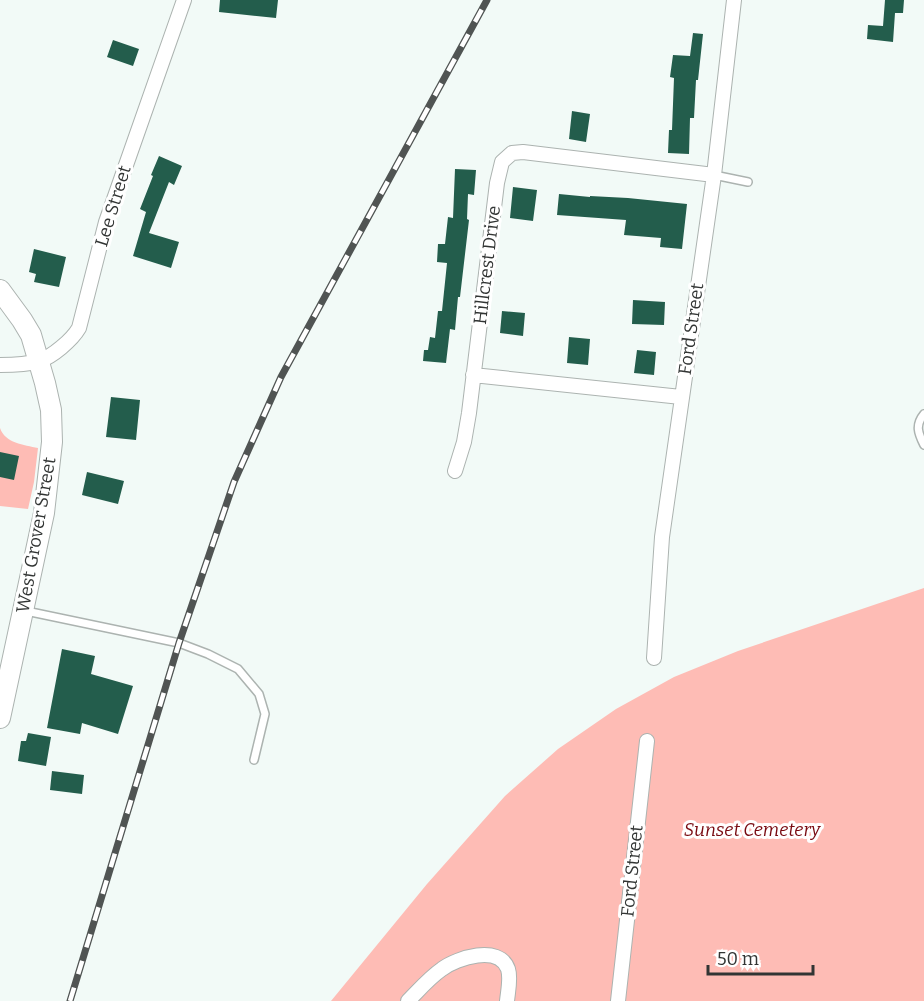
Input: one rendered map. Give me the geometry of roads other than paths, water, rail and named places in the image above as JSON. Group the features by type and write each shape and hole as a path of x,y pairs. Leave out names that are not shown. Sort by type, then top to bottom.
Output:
{"street":[{"name":"Lee Street","path":"0,365 39,361 65,345 79,328 106,222 184,0"},
{"name":"Ford Street","path":"654,658 662,537 714,174 734,0"},
{"name":"Hillcrest Drive","path":"455,471 464,442 497,183 502,162 512,153 523,152 714,174"},
{"name":"West Grover Street","path":"0,290 31,336 51,410 52,442 44,513 0,718"},
{"path":"474,375 681,396"},
{"name":"Ford Street","path":"618,1001 647,741"},
{"path":"408,1001 440,970 453,962 483,955 500,959 507,966 509,973 507,1001"}],"lane":[{"path":"714,174 748,182"},
{"path":"924,414 919,421 918,428 924,446"},
{"path":"23,610 179,643 238,669 259,693 265,714 254,759"}],"railway":[{"path":"70,1001 179,643 234,482 281,377 487,0"}],"park label":[{"name":"Sunset Cemetery","path":"752,830"}]}
